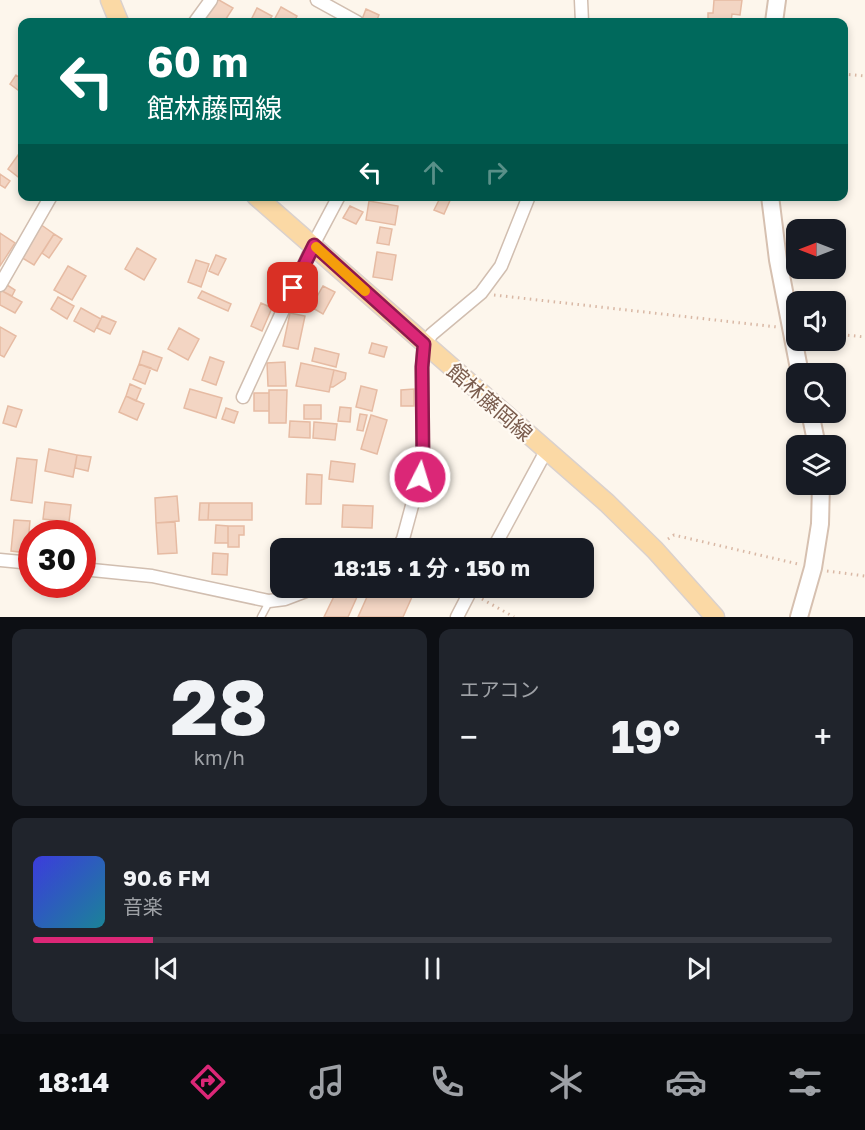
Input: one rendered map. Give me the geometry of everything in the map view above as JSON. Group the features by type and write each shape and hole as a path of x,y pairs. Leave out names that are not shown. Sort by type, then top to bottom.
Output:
{"main road":[{"path":"110,0 117,18"},
{"path":"775,18 777,0"},
{"name":"館林藤岡線","path":"262,201 546,452 608,503 655,550 715,617"},
{"path":"771,201 786,306"},
{"path":"799,617 813,568 820,524 821,495"}],"street":[{"path":"198,18 211,0"},
{"path":"317,0 348,18"},
{"path":"581,0 582,18"},
{"path":"329,18 333,11"},
{"path":"0,285 48,201"},
{"path":"243,397 336,201"},
{"path":"403,538 423,465 422,367 424,344 432,334 481,293 501,266 527,201"},
{"path":"498,538 546,452"},
{"path":"0,560 18,562"},
{"path":"96,570 152,576 269,601 288,598"},
{"path":"457,617 464,598"}],"lane":[{"path":"261,617 269,601"}],"path":[{"path":"848,74 865,76"},
{"path":"481,293 786,329"},
{"path":"846,335 865,337"},
{"path":"655,550 674,535 813,568 865,576"},
{"path":"483,598 514,617"}],"building":[{"path":"215,0 233,8 227,18 204,18"},
{"path":"714,0 742,0 740,15 732,14 732,18 708,18 708,13 713,13"},
{"path":"281,7 297,16 296,18 275,18"},
{"path":"257,8 272,16 271,18 252,18"},
{"path":"366,9 379,15 378,18 363,18"},
{"path":"16,75 18,76 18,90 10,84"},
{"path":"18,155 18,177 8,169"},
{"path":"0,174 10,181 5,188 0,185"},
{"path":"369,201 398,206 395,225 366,220"},
{"path":"438,201 450,201 444,214 434,210"},
{"path":"350,206 363,212 356,224 343,218"},
{"path":"40,224 54,234 34,265 19,256"},
{"path":"380,227 392,229 389,245 377,243"},
{"path":"0,233 15,243 0,266"},
{"path":"54,234 62,239 49,258 42,253"},
{"path":"137,248 156,259 144,280 125,269"},
{"path":"377,252 396,255 392,280 373,277"},
{"path":"216,255 226,259 218,275 209,271"},
{"path":"196,260 209,264 201,287 188,282"},
{"path":"68,266 86,276 72,300 54,290"},
{"path":"304,271 315,275 305,298 295,293"},
{"path":"4,283 15,290 12,296 0,290"},
{"path":"323,286 335,292 323,314 311,307"},
{"path":"0,290 22,302 15,313 0,305"},
{"path":"202,291 231,304 228,311 198,298"},
{"path":"58,297 74,306 67,319 51,309"},
{"path":"261,303 272,308 262,331 251,326"},
{"path":"81,308 101,319 94,332 74,321"},
{"path":"290,313 305,316 298,349 283,346"},
{"path":"102,316 116,322 110,334 97,328"},
{"path":"0,327 16,336 4,357 0,355"},
{"path":"179,328 199,339 188,360 168,349"},
{"path":"372,343 387,347 384,357 369,353"},
{"path":"315,348 339,354 336,367 312,361"},
{"path":"143,351 162,358 157,371 139,364"},
{"path":"210,357 224,362 216,385 202,380"},
{"path":"285,362 286,386 268,386 267,363"},
{"path":"301,363 334,370 329,392 296,386"},
{"path":"139,364 151,368 145,384 133,379"},
{"path":"334,370 346,373 345,379 330,387"},
{"path":"130,384 141,389 136,401 126,396"},
{"path":"361,386 377,390 372,411 356,407"},
{"path":"190,389 222,398 216,418 184,408"},
{"path":"414,389 414,406 401,406 401,390"},
{"path":"269,390 287,390 286,423 269,423"},
{"path":"254,393 269,393 269,411 254,411"},
{"path":"126,396 144,404 137,420 119,412"},
{"path":"304,405 321,405 321,419 304,419"},
{"path":"8,406 22,410 16,427 3,423"},
{"path":"340,407 351,408 350,422 338,421"},
{"path":"226,408 238,412 234,423 222,419"},
{"path":"360,414 367,415 363,431 357,430"},
{"path":"371,415 387,420 377,454 361,449"},
{"path":"290,421 310,422 310,438 289,437"},
{"path":"314,422 337,424 335,440 313,438"},
{"path":"49,449 77,455 73,477 45,471"},
{"path":"77,455 91,457 88,471 75,468"},
{"path":"17,458 37,460 32,503 11,500"},
{"path":"331,461 355,464 353,482 329,479"},
{"path":"307,474 322,475 321,504 306,504"},
{"path":"177,496 179,521 156,523 155,498"},
{"path":"45,502 71,505 69,520 43,519"},
{"path":"200,503 209,503 208,520 199,520"},
{"path":"209,503 252,503 252,520 208,520"},
{"path":"343,505 373,506 372,528 342,527"},
{"path":"14,520 18,520 18,552 11,551"},
{"path":"175,522 177,553 158,554 156,523"},
{"path":"216,525 228,526 228,543 215,543"},
{"path":"228,526 244,526 244,535 239,535 239,547 228,547"},
{"path":"213,553 228,554 227,575 212,574"},
{"path":"333,598 357,598 348,617 324,617"},
{"path":"367,598 412,598 403,617 358,617"}],"slow traffic":[{"path":"316,247 365,291"}],"route":[{"path":"293,288 314,245 424,344 422,367 423,465 420,477"}]}
